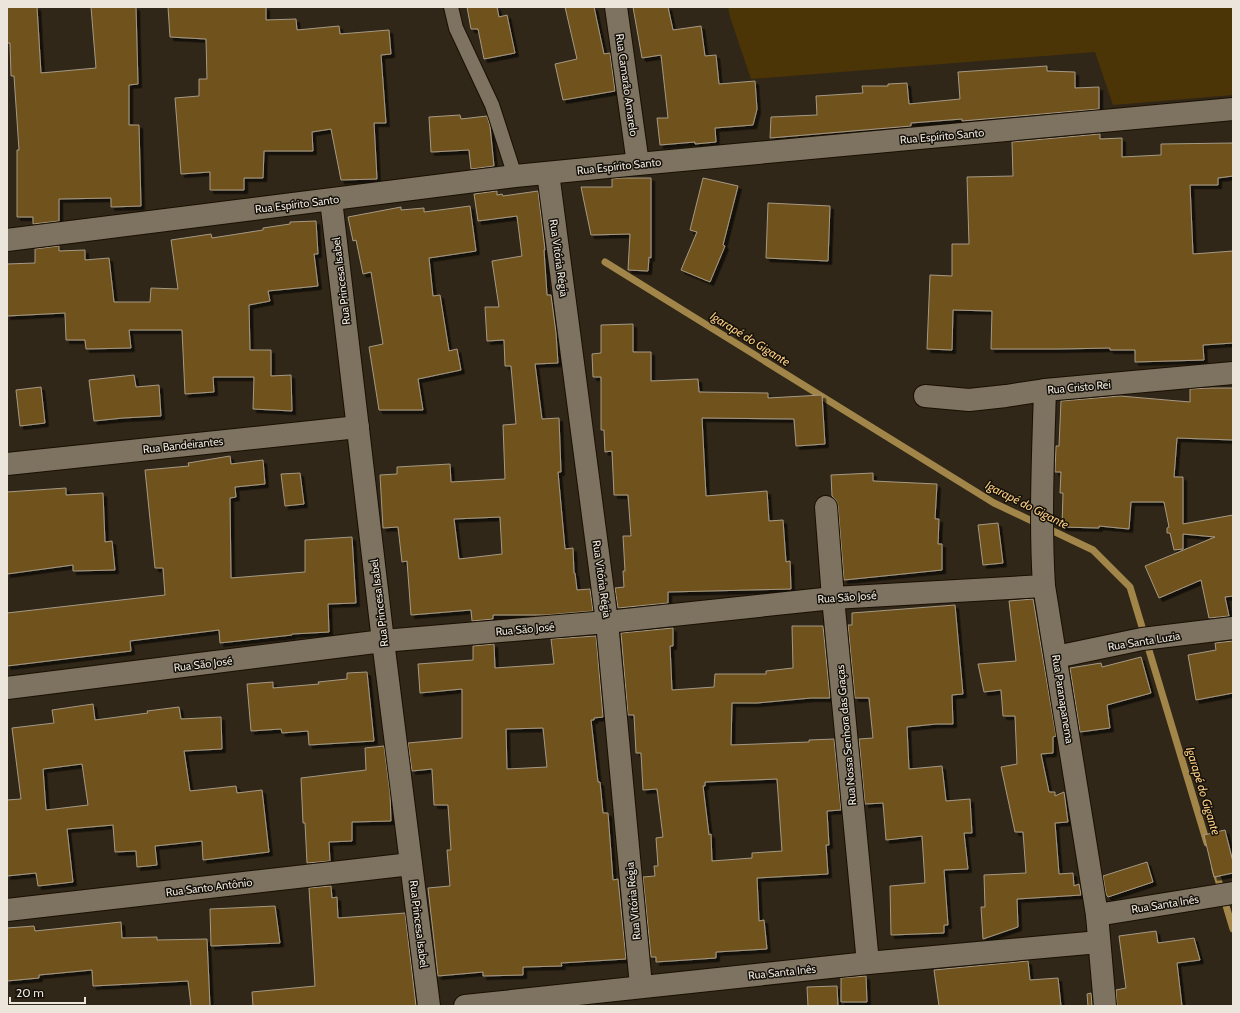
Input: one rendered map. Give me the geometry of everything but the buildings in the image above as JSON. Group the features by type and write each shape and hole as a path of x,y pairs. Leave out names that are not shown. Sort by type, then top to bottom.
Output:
{"street":[{"name":"Rua Camarão Amarelo","path":"616,7 638,164"},
{"name":"Rua Espírito Santo","path":"7,240 515,176 1233,110"},
{"name":"Rua Vitória Régia","path":"548,173 607,622 641,986"},
{"name":"Rua Princesa Isabel","path":"331,200 383,641 429,1006"},
{"name":"Rua Cristo Rei","path":"925,396 969,400 1045,390 1233,373"},
{"name":"Rua Paranapanema","path":"1045,390 1042,470 1042,565 1044,586 1098,915 1105,1006"},
{"name":"Rua Bandeirantes","path":"7,464 358,427"},
{"name":"Rua Nossa Senhora das Graças","path":"826,507 833,598 868,963"},
{"name":"Rua São José","path":"7,688 383,641 607,622 833,598 1044,586"},
{"name":"Rua Santa Luzia","path":"1056,657 1142,639 1233,628"},
{"name":"Rua Santo Antônio","path":"7,910 411,864"},
{"name":"Rua Santa Inês","path":"1098,915 1227,894"},
{"name":"Rua Santa Inês","path":"465,1006 641,986 868,963 1099,942"}],"lane":[{"path":"451,7 456,28 492,105 515,176"}],"shaded area":[{"path":"728,7 1233,7 1233,95 1113,105 1095,52 751,79"}],"waterway":[{"name":"Igarapé do Gigante","path":"605,262 994,503 1093,550 1130,587 1207,843"},
{"name":"Igarapé do Gigante","path":"1215,869 1233,929"}]}
